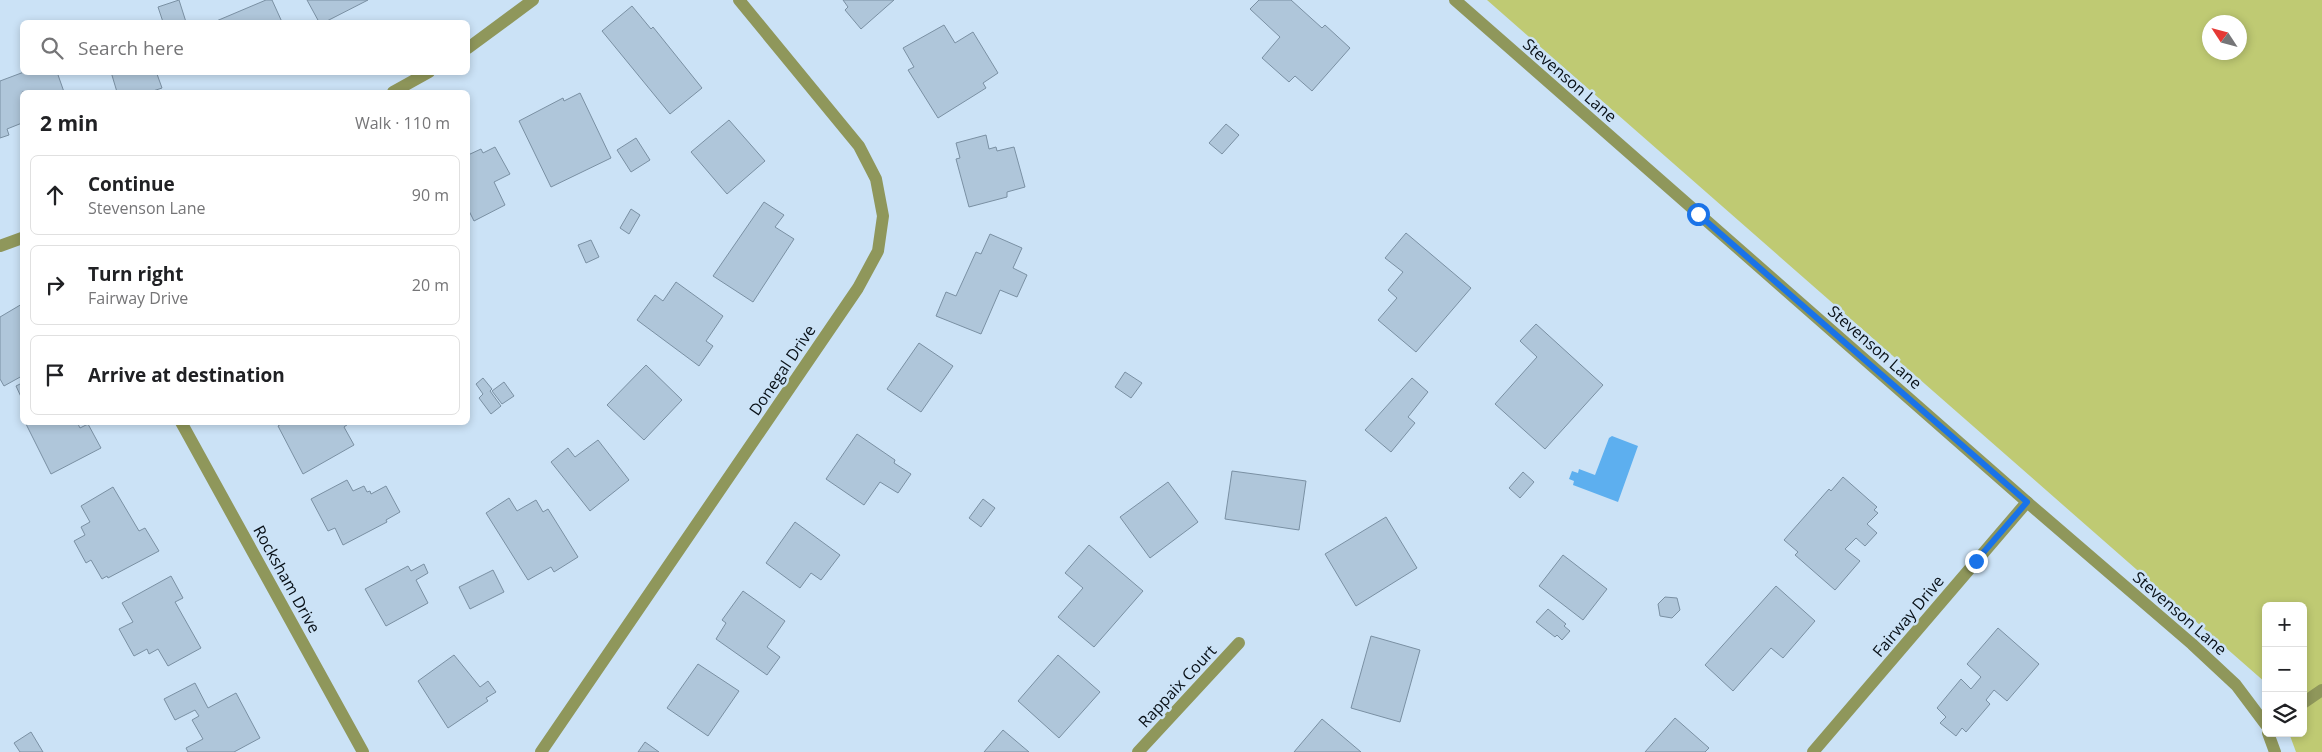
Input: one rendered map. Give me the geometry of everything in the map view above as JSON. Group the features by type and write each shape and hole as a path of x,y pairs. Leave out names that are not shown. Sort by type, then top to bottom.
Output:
{"street":[{"path":"470,47 533,0"},
{"name":"Donegal Drive","path":"541,752 858,288 878,251 883,216 876,179 859,146 739,0"},
{"name":"Stevenson Lane","path":"1454,0 2192,644 2236,685 2262,721"},
{"path":"398,90 424,75"},
{"path":"0,246 20,239"},
{"name":"Rocksham Drive","path":"183,425 363,752"},
{"name":"Fairway Drive","path":"1813,752 2027,502"},
{"name":"Rappaix Court","path":"1138,752 1239,643"},
{"path":"2307,700 2322,690"},
{"name":"Stevenson Lane","path":"2270,737 2275,752"}],"green space":[{"path":"1487,0 2322,0 2322,752 2296,752 2290,737 2307,737 2307,602 2262,602 2262,679"}],"water":[{"path":"1612,436 1638,446 1618,502 1573,485 1574,481 1569,479 1572,471 1578,473 1579,469 1595,475 1609,438"}],"building":[{"path":"179,0 185,20 162,20 158,7"},
{"path":"266,0 272,0 281,20 219,20"},
{"path":"307,0 368,0 329,20 318,20"},
{"path":"843,0 894,0 861,29 845,10 848,7"},
{"path":"1259,0 1291,0 1322,28 1325,25 1350,48 1312,91 1295,76 1289,82 1262,58 1280,37 1250,9"},
{"path":"632,6 651,29 653,27 702,88 670,114 602,31"},
{"path":"944,25 955,43 973,32 998,73 983,83 986,88 938,118 908,70 914,67 903,48"},
{"path":"20,74 58,75 63,90 20,90 20,124 7,129 9,135 0,138 0,81"},
{"path":"112,75 157,75 162,88 156,90 116,90"},
{"path":"580,93 611,158 551,187 519,121 563,98 564,101"},
{"path":"729,120 765,161 727,194 691,152"},
{"path":"1226,124 1239,135 1222,154 1209,143"},
{"path":"986,135 989,149 996,147 997,151 1014,147 1025,187 1007,192 1007,197 969,207 956,159 960,158 956,143"},
{"path":"636,138 650,160 631,172 617,150"},
{"path":"495,147 510,174 494,182 505,205 474,221 470,213 470,154 481,149 483,153"},
{"path":"764,202 784,215 775,227 794,239 753,302 713,276"},
{"path":"631,209 640,215 629,234 620,228"},
{"path":"1406,233 1471,288 1416,352 1378,320 1397,298 1388,290 1403,272 1385,258"},
{"path":"990,234 1022,248 1013,268 1027,275 1017,297 1000,290 981,334 936,316 946,292 956,296 976,252 981,254"},
{"path":"591,240 599,257 586,263 578,245"},
{"path":"676,282 723,316 706,341 713,346 699,366 637,320 655,295 663,301"},
{"path":"20,305 20,377 4,386 0,379 0,317"},
{"path":"1536,324 1603,385 1545,449 1495,404 1537,357 1520,341"},
{"path":"919,343 953,366 921,412 887,389"},
{"path":"646,365 682,400 644,440 607,405"},
{"path":"1125,372 1142,383 1131,398 1115,387"},
{"path":"483,378 492,389 490,391 501,406 491,414 479,398 483,394 476,384"},
{"path":"1412,378 1428,392 1408,417 1415,423 1391,452 1365,430"},
{"path":"504,382 514,396 502,404 492,391"},
{"path":"20,384 20,395 16,386"},
{"path":"26,425 78,425 80,428 89,425 101,448 51,474"},
{"path":"347,425 344,427 354,445 303,474 278,426"},
{"path":"857,434 895,460 894,463 911,474 898,493 880,482 864,505 826,479"},
{"path":"598,440 629,480 590,511 551,462 568,448 575,457"},
{"path":"1232,471 1306,481 1299,530 1225,519"},
{"path":"1523,472 1534,482 1520,498 1509,488"},
{"path":"1843,477 1877,507 1874,510 1878,513 1867,524 1877,533 1865,546 1856,538 1845,549 1860,561 1835,590 1795,555 1798,552 1784,540 1829,489 1831,491"},
{"path":"347,480 353,491 364,486 367,492 370,491 371,494 386,486 400,512 386,520 387,522 343,545 335,528 328,531 311,499"},
{"path":"1168,482 1198,522 1150,558 1120,517"},
{"path":"113,487 139,531 145,528 159,551 108,578 107,576 102,579 91,560 86,563 74,541 85,535 81,527 90,522 81,506"},
{"path":"509,498 517,511 536,500 543,512 548,509 578,557 554,572 551,567 528,580 486,513"},
{"path":"983,499 995,508 981,527 969,518"},
{"path":"1386,517 1417,568 1356,606 1325,554"},
{"path":"795,522 840,555 821,580 811,573 800,588 766,563"},
{"path":"1089,545 1143,591 1094,647 1058,617 1083,588 1065,573"},
{"path":"1563,555 1607,589 1583,620 1539,586"},
{"path":"424,564 428,573 416,580 428,603 386,626 365,589 408,566 411,571"},
{"path":"493,570 504,592 470,609 459,587"},
{"path":"171,576 183,598 175,602 201,648 168,666 158,649 149,654 147,649 134,656 119,629 133,622 122,603"},
{"path":"1776,586 1815,621 1783,658 1771,648 1733,691 1705,665"},
{"path":"743,591 785,621 767,647 780,657 767,675 716,639 726,623 722,620"},
{"path":"1665,597 1677,598 1680,610 1672,618 1660,616 1658,604"},
{"path":"1548,609 1566,624 1564,626 1570,631 1562,640 1557,635 1555,637 1536,622"},
{"path":"1998,628 2039,664 2007,701 1994,690 1986,700 1990,704 1966,732 1962,728 1956,736 1940,723 1946,717 1937,708 1961,679 1971,689 1981,677 1967,664"},
{"path":"1371,636 1420,650 1400,722 1351,708"},
{"path":"454,655 480,687 488,681 496,692 486,698 488,701 448,728 418,681"},
{"path":"1058,655 1100,692 1059,738 1018,701"},
{"path":"698,664 739,691 708,736 667,708"},
{"path":"195,683 208,708 236,693 260,738 234,752 188,752 186,748 203,739 192,720 199,716 195,710 175,720 164,699"},
{"path":"1675,718 1709,748 1705,752 1645,752"},
{"path":"1322,719 1361,752 1294,752"},
{"path":"1003,730 1029,752 984,752"},
{"path":"31,732 43,752 20,752 14,743"},
{"path":"645,742 659,752 638,752"}],"route":[{"path":"1698,214 2027,502 1976,561"}]}
